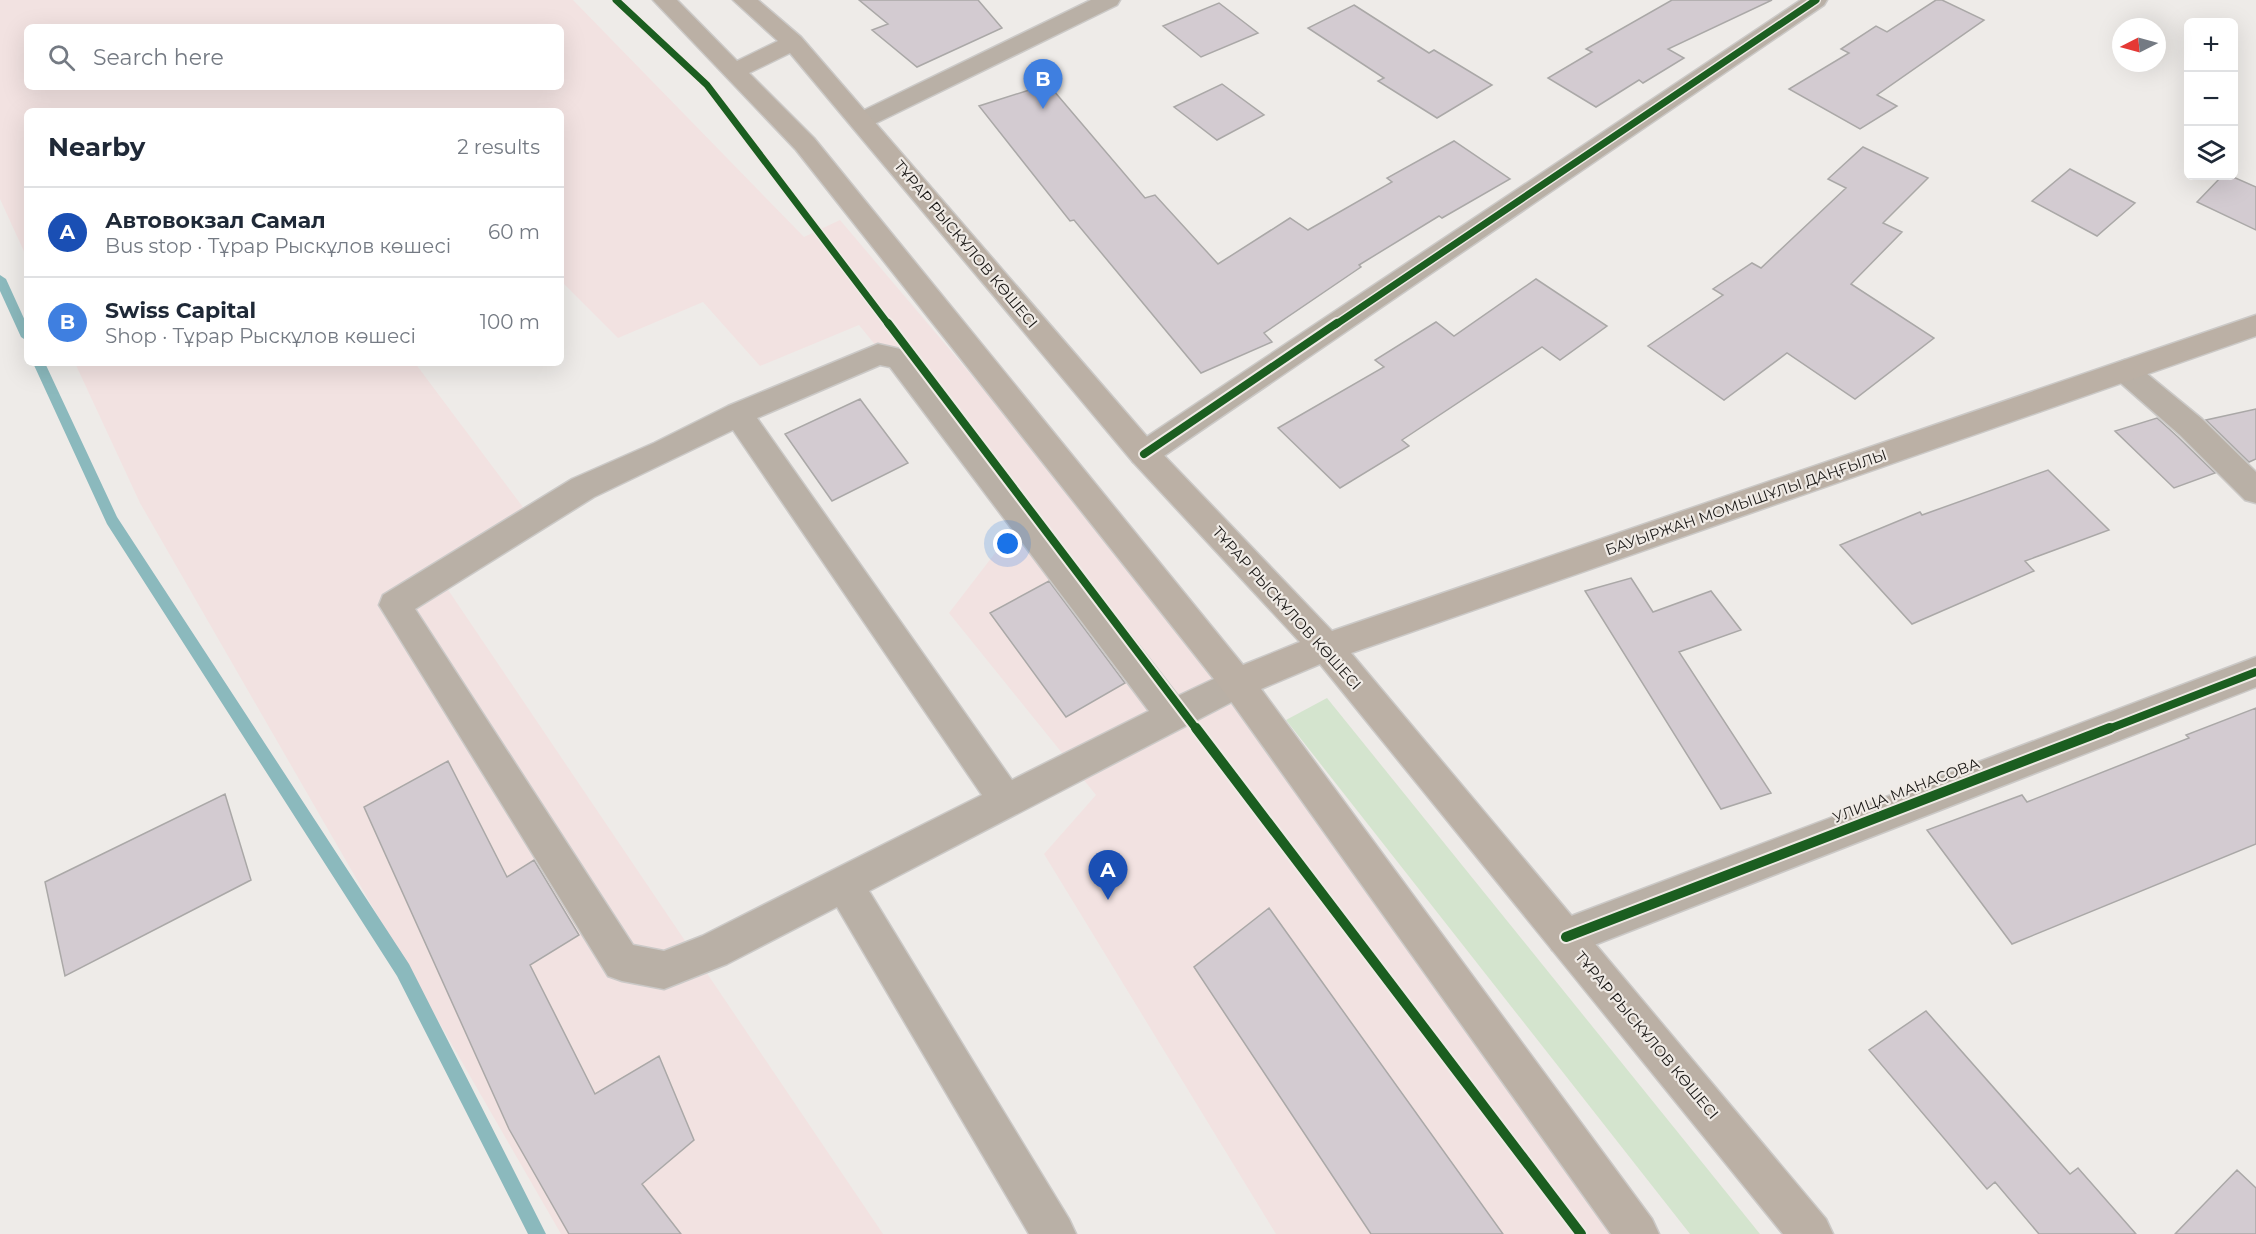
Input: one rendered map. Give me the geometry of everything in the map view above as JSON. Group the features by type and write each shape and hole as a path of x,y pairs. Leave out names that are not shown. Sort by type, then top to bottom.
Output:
{"main road":[{"path":"664,0 805,144 1237,683 1637,1234"},
{"name":"ТҰРАР РЫСКҰЛОВ КӨШЕСІ","path":"744,0 793,42 1144,454 1326,647 1811,1234"},
{"path":"734,71 793,42"},
{"name":"БАУЫРЖАН МОМЫШҰЛЫ ДАҢҒЫЛЫ","path":"1237,683 1326,647 2256,325"}],"street":[{"path":"861,121 1108,0"},
{"path":"1144,454 1816,0"},
{"path":"1174,717 899,358 878,354 738,414 665,451 583,488 395,605 622,962 664,970 713,951 845,886 1174,717 1237,683"},
{"path":"2125,371 2191,427 2256,491"},
{"path":"738,414 1007,802"},
{"name":"УЛИЦА МАНАСОВА","path":"1566,937 2256,672"},
{"path":"845,886 1054,1234"}],"shaded area":[{"path":"0,0 573,0 804,237 840,220 1096,522 1634,1234 1276,1234 1044,854 1096,795 949,613 1019,522 859,325 760,366 703,302 618,338 564,284 564,108 24,108 24,251 0,199"},
{"path":"76,366 417,366 525,510 434,569 883,1234 561,1234 140,503"}],"green space":[{"path":"1327,698 1760,1234 1690,1234 1286,720"}],"building":[{"path":"859,0 978,0 1002,28 917,67 872,30 888,24"},
{"path":"1672,0 1772,0 1668,49 1684,58 1643,83 1639,80 1596,107 1548,78 1592,52 1586,49"},
{"path":"1936,0 1942,0 1984,20 1877,95 1897,106 1860,129 1789,89 1849,53 1841,49 1876,26 1887,32"},
{"path":"1219,3 1258,33 1201,57 1163,26"},
{"path":"1354,5 1429,53 1434,50 1492,85 1437,118 1378,81 1384,78 1308,28"},
{"path":"1048,84 1145,198 1155,195 1218,264 1290,218 1308,230 1392,182 1387,178 1454,141 1510,179 1442,218 1439,216 1359,265 1361,267 1264,333 1272,342 1201,373 1074,220 1070,221 979,106"},
{"path":"1222,84 1264,115 1217,140 1174,107"},
{"path":"1863,147 1928,178 1883,223 1902,232 1851,284 1934,338 1855,399 1787,353 1724,400 1648,346 1723,295 1713,289 1752,263 1761,268 1846,188 1828,179"},
{"path":"2070,169 2135,203 2097,236 2032,201"},
{"path":"2238,179 2256,187 2256,230 2197,202 2218,180"},
{"path":"1536,279 1607,326 1560,360 1542,347 1402,440 1409,446 1340,488 1278,428 1384,367 1375,360 1436,322 1454,336"},
{"path":"860,399 908,463 832,501 785,434"},
{"path":"2256,409 2256,459 2249,462 2206,420"},
{"path":"2157,418 2215,473 2174,488 2115,431"},
{"path":"2048,470 2109,530 2025,561 2034,571 1912,624 1840,545 1920,512 1922,515"},
{"path":"1631,578 1653,612 1711,591 1741,630 1679,652 1771,793 1721,809 1585,591"},
{"path":"1049,581 1125,683 1066,717 990,613"},
{"path":"2256,708 2256,844 2012,944 1927,830 2022,795 2027,802 2189,738 2186,735"},
{"path":"448,761 507,877 534,860 579,935 530,965 595,1094 659,1056 694,1140 642,1184 681,1234 569,1234 509,1129 364,807"},
{"path":"225,794 251,880 65,976 45,882"},
{"path":"1269,908 1503,1234 1371,1234 1194,967"},
{"path":"1926,1011 2070,1174 2078,1168 2136,1234 2039,1234 1995,1182 1987,1189 1869,1050"},
{"path":"2237,1170 2256,1188 2256,1234 2175,1234"}],"waterway":[{"path":"0,279 24,331"},
{"path":"40,366 112,520 403,970 537,1234"}],"cycle path":[{"path":"616,0 707,85 1581,1234"},
{"path":"1144,454 1816,0"},
{"path":"1566,937 2256,672"}],"place":[{"name":"Swiss Capital","path":"1043,109"},
{"name":"Автовокзал Самал","path":"1108,900"}]}
